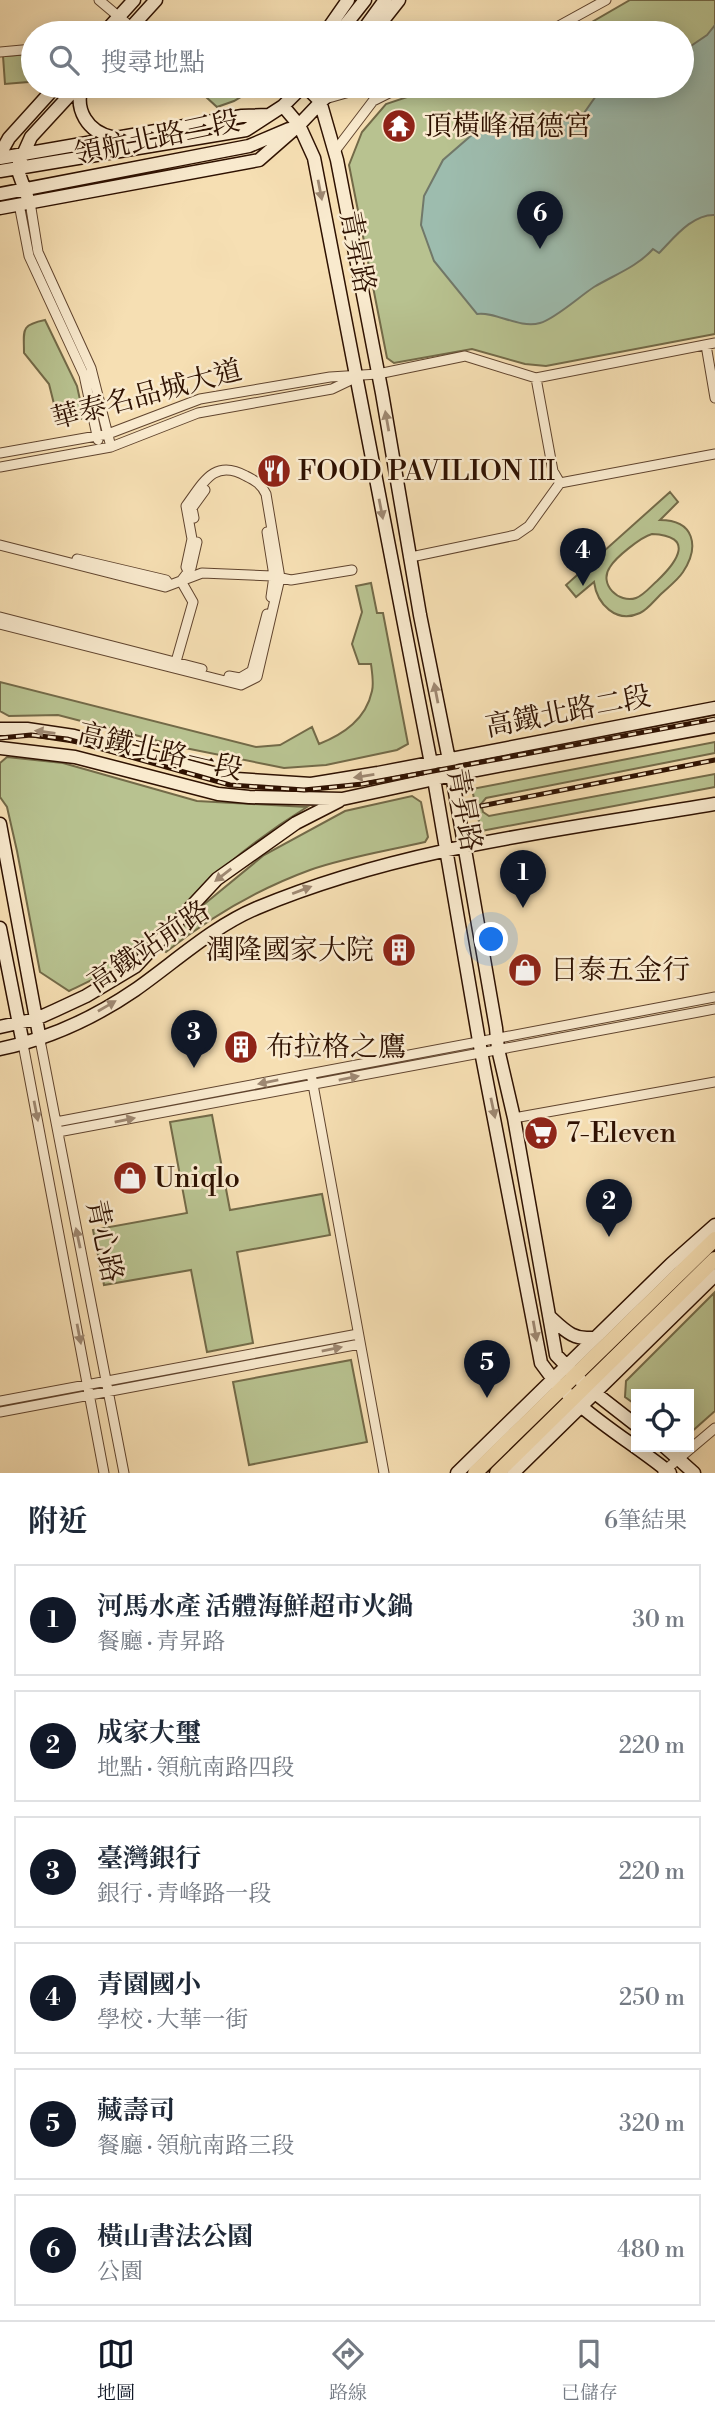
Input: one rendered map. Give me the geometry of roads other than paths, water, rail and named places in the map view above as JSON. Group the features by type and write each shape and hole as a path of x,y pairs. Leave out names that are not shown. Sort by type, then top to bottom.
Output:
{"main road":[{"path":"496,1473 657,1296 715,1239"},
{"path":"580,1381 715,1259"},
{"path":"475,1473 567,1394"}],"street":[{"path":"99,0 122,21"},
{"path":"115,21 134,0"},
{"path":"136,21 156,0"},
{"path":"333,21 348,0"},
{"path":"348,21 365,0"},
{"path":"369,21 385,0"},
{"path":"382,21 399,0"},
{"path":"568,21 606,0"},
{"path":"0,52 21,50"},
{"path":"0,156 9,138 45,98"},
{"path":"68,98 31,137 17,168 23,189 29,256 84,375 100,449"},
{"path":"79,98 82,116 92,128 116,138"},
{"name":"領航北路三段","path":"0,171 246,130 291,98"},
{"path":"317,98 320,101"},
{"path":"299,125 323,98"},
{"path":"320,101 330,98"},
{"path":"335,151 350,128 373,101 379,98"},
{"name":"青昇路","path":"320,101 335,151 378,374 556,1354 580,1381"},
{"name":"青昇路","path":"283,106 299,125 314,158 431,763 541,1363 567,1394 669,1468 694,1473"},
{"name":"領航北路三段","path":"0,156 23,155 242,116 269,115"},
{"name":"領航北路三段","path":"0,194 248,146 299,125"},
{"name":"領航北路三段","path":"0,208 259,160 299,125"},
{"path":"0,194 24,203"},
{"path":"24,203 38,252 91,368 111,447"},
{"path":"356,377 464,356 536,378 710,344 715,398"},
{"name":"華泰名品城大道","path":"0,453 97,436 200,399 330,377 356,377"},
{"name":"華泰名品城大道","path":"0,467 111,447 198,413 332,389 356,377"},
{"path":"536,378 553,471 559,483"},
{"path":"411,557 516,535 530,526 559,483 715,454"},
{"path":"0,617 241,685 257,677 277,577 266,494 261,484 233,468 213,471 186,506 192,539 186,567 188,570 181,581"},
{"path":"0,542 165,587 202,573 291,580 352,570"},
{"path":"172,664 193,602 181,581"},
{"path":"0,624 172,664"},
{"name":"高鐵北路二段","path":"431,763 715,708"},
{"name":"高鐵北路二段","path":"434,779 715,726"},
{"name":"高鐵北路一段","path":"0,729 27,729 74,736 236,779 311,783 431,763"},
{"name":"高鐵北路一段","path":"0,748 75,757 218,794 249,797 342,799 434,779"},
{"name":"高鐵站前路","path":"36,1019 86,996 136,966 217,879 296,822 342,799"},
{"path":"446,850 715,804"},
{"path":"0,824 36,1019 0,1027"},
{"name":"高鐵站前路","path":"0,1049 40,1040 89,1016 133,991 184,953 254,909 327,881 446,850"},
{"path":"0,929 19,1023"},
{"path":"498,1043 715,997"},
{"path":"57,1127 481,1046 715,1009"},
{"name":"青心路","path":"36,1019 124,1473"},
{"name":"青心路","path":"19,1023 104,1473"},
{"path":"312,1079 384,1473"},
{"path":"514,1118 715,1082"},
{"path":"580,1381 596,1337 715,1225"},
{"path":"657,1296 686,1251"},
{"path":"457,1473 567,1394 715,1275"},
{"path":"550,1317 571,1335 582,1338 596,1337"},
{"path":"0,1412 90,1395 108,1386 359,1339"},
{"path":"580,1381 631,1421"},
{"path":"0,1401 88,1384 108,1386"},
{"path":"513,1473 567,1394"},
{"path":"669,1468 715,1428"}],"railway":[{"path":"0,738 31,735 67,739 230,785 304,790 363,784 715,719"},
{"path":"481,806 715,760"}],"place":[{"name":"頂橫峰福德宮","path":"399,126"},
{"name":"橫山書法公園","path":"540,249"},
{"name":"FOOD PAVILION Ⅲ","path":"274,471"},
{"name":"青園國小","path":"583,586"},
{"name":"河馬水產 活體海鮮超市火鍋","path":"523,908"},
{"name":"潤隆國家大院","path":"399,950"},
{"name":"日泰五金行","path":"525,970"},
{"name":"布拉格之鷹","path":"241,1047"},
{"name":"臺灣銀行","path":"194,1068"},
{"name":"7-Eleven","path":"541,1133"},
{"name":"Uniqlo","path":"130,1178"},
{"name":"成家大璽","path":"609,1237"},
{"name":"藏壽司","path":"487,1398"}]}
